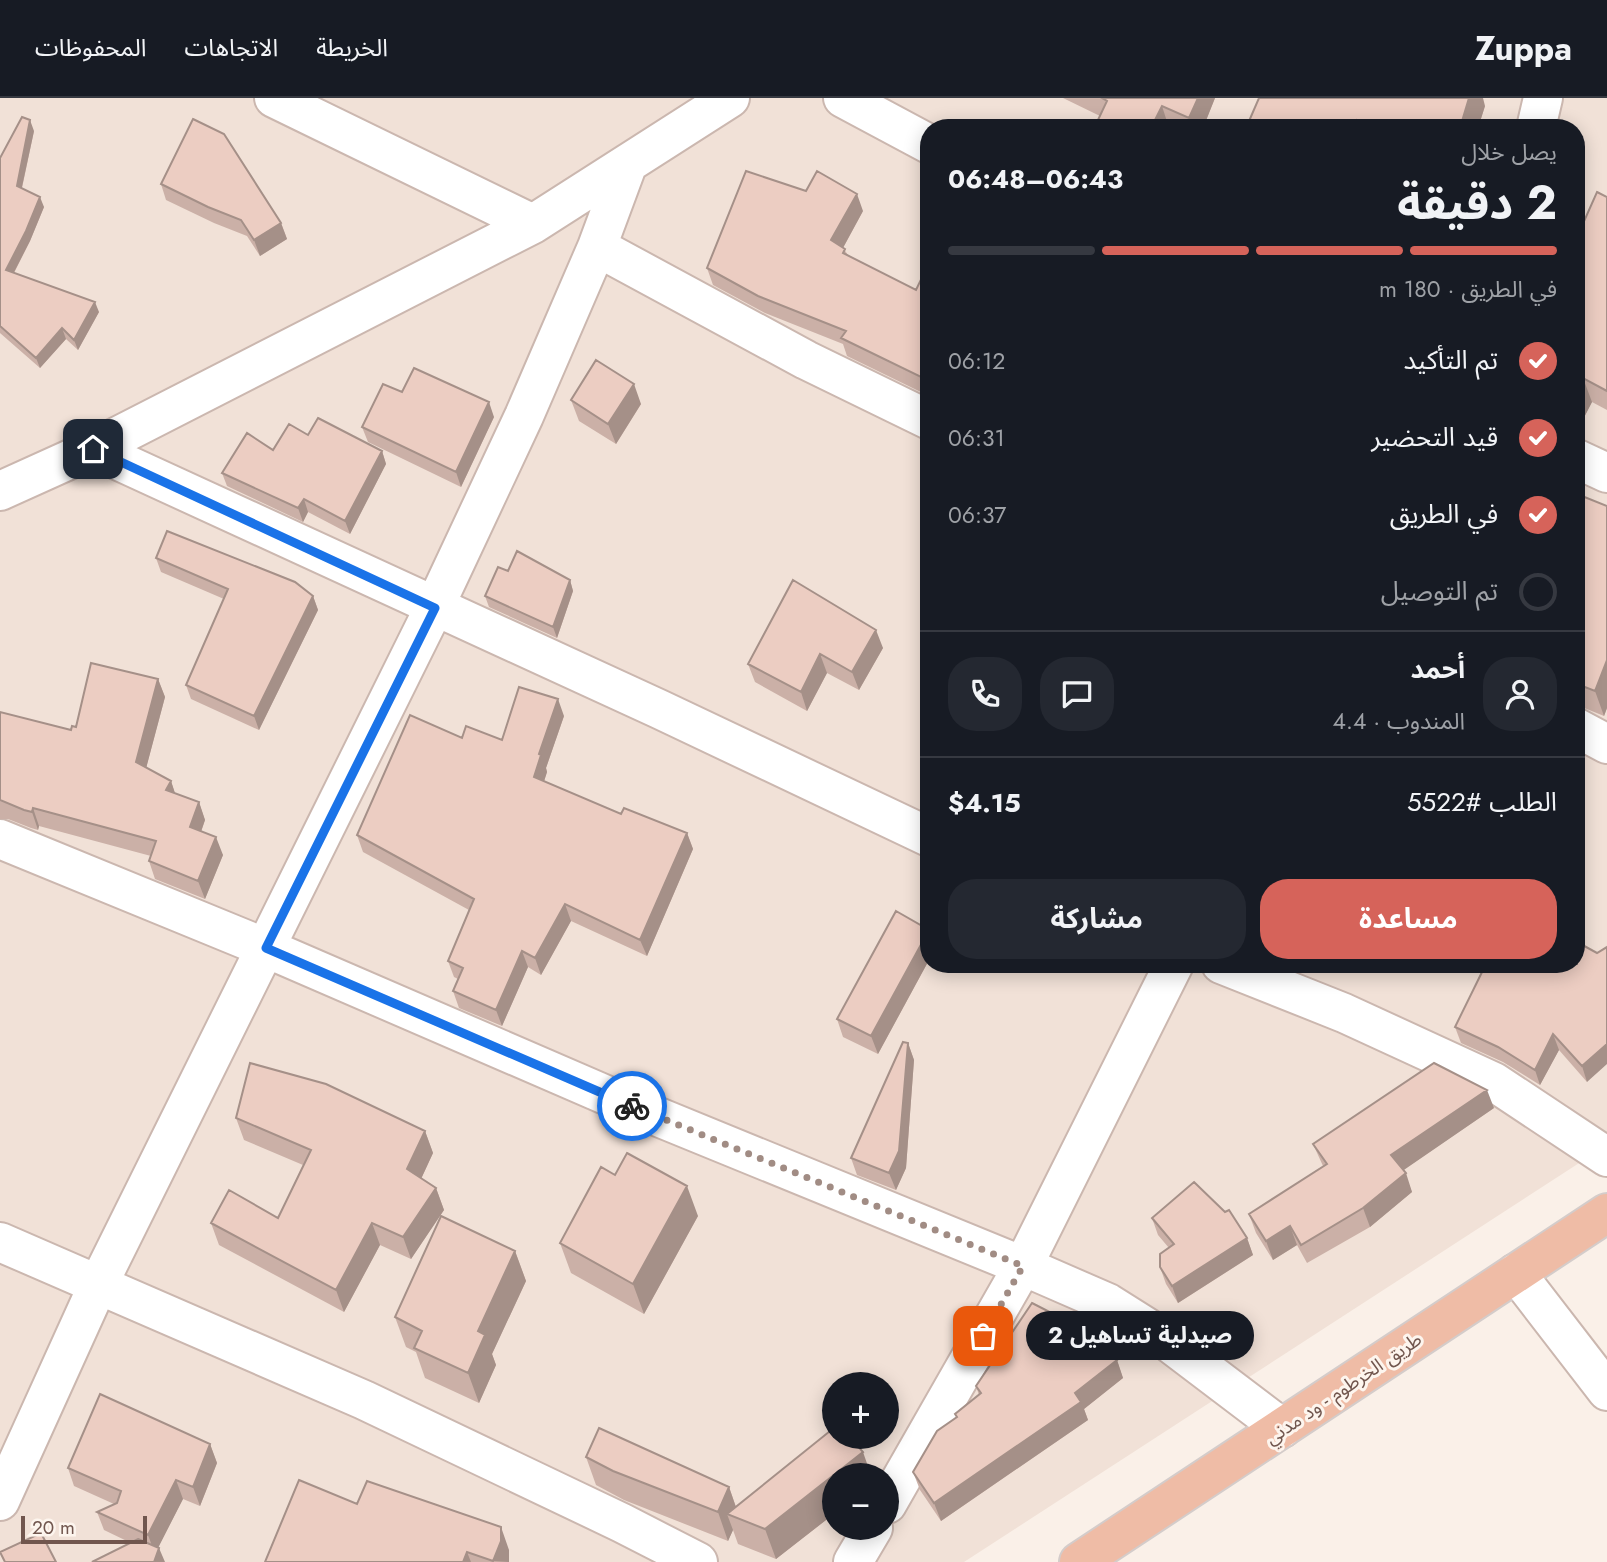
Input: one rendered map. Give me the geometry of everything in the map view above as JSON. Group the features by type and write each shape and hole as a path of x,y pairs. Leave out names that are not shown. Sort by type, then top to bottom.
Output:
{"highway":[{"name":"طريق الخرطوم - ود مدني","path":"1079,1562 1607,1213"}],"street":[{"path":"274,98 533,224"},
{"path":"0,491 93,449 533,224 627,166 683,115 730,98"},
{"path":"843,98 920,139"},
{"path":"1538,119 1543,98"},
{"path":"0,1501 98,1285 435,608 524,416 597,247 627,166"},
{"path":"597,247 806,360 920,416"},
{"path":"93,449 659,709 920,833"},
{"path":"1585,463 1607,473"},
{"path":"1585,732 1607,744"},
{"path":"0,839 266,948 642,1110 1023,1266 1118,1309 1162,1337 1282,1428"},
{"path":"899,1483 1023,1266 1170,973"},
{"path":"1244,973 1344,1013 1494,1082 1607,1157"},
{"path":"0,1242 364,1400 622,1522 698,1562"},
{"path":"1516,1273 1607,1391"},
{"path":"853,1562 866,1540"}],"shaded area":[{"path":"0,98 1607,98 1607,1145 964,1562 0,1562"}],"building":[{"path":"1102,98 1198,98 1189,118 1162,106 1156,119 1098,119 1107,101"},
{"path":"1259,98 1469,98 1463,119 1250,119"},
{"path":"22,117 30,120 17,186 40,197 6,270 95,302 74,340 62,328 36,358 0,326 0,158"},
{"path":"193,119 224,134 281,223 254,240 241,220 161,184"},
{"path":"746,171 806,191 817,171 857,194 831,240 845,249 843,253 916,290 920,282 920,377 841,338 846,331 758,296 707,268"},
{"path":"1597,192 1607,197 1607,391 1585,379 1585,219"},
{"path":"596,360 634,384 608,424 571,400"},
{"path":"414,368 489,402 456,472 362,427 383,384 402,392"},
{"path":"318,418 382,451 345,521 304,499 298,508 222,473 247,433 273,450 289,424 308,435"},
{"path":"1585,497 1607,506 1607,660 1595,691 1585,687"},
{"path":"167,531 295,582 313,596 254,716 186,685 228,589 156,558"},
{"path":"517,551 570,580 553,627 485,596 498,567 508,571"},
{"path":"793,580 876,630 852,672 820,654 801,692 748,664"},
{"path":"91,663 158,679 136,762 171,781 166,790 199,802 190,827 216,837 198,881 149,861 156,841 33,808 32,812 24,810 0,800 0,712 71,730 72,726 76,727"},
{"path":"519,687 558,699 534,777 621,814 624,808 687,833 640,940 565,904 535,958 522,951 496,1010 453,991 463,968 448,961 474,899 357,835 410,715 462,738 466,726 502,740"},
{"path":"896,911 920,925 920,946 871,1036 837,1019"},
{"path":"1585,946 1597,953 1607,947 1607,1044 1582,1066 1553,1034 1535,1070 1498,1047 1455,1027 1482,973 1585,973"},
{"path":"903,1042 908,1043 899,1151 889,1173 851,1158"},
{"path":"250,1063 326,1084 425,1131 407,1169 436,1188 403,1237 372,1223 336,1290 211,1223 229,1190 278,1218 311,1150 236,1118"},
{"path":"1434,1063 1487,1090 1391,1155 1406,1173 1363,1208 1301,1245 1290,1226 1266,1241 1249,1214 1327,1164 1313,1144"},
{"path":"627,1153 687,1186 633,1284 560,1243 601,1167 615,1175"},
{"path":"1194,1182 1225,1212 1229,1210 1247,1238 1172,1286 1160,1267 1160,1254 1174,1244 1152,1218"},
{"path":"441,1216 515,1251 478,1331 485,1335 468,1373 414,1348 422,1331 395,1317"},
{"path":"1032,1303 1069,1322 1072,1317 1091,1323 1117,1360 1075,1393 1081,1402 934,1503 913,1472 937,1431 957,1417 955,1414 981,1393 976,1386"},
{"path":"100,1394 210,1444 193,1487 176,1480 148,1535 97,1512 117,1503 121,1491 68,1468"},
{"path":"599,1428 729,1487 718,1512 613,1471 586,1457"},
{"path":"822,1437 822,1449 860,1449 863,1452 849,1463 822,1463 822,1484 765,1529 727,1514"},
{"path":"299,1480 357,1504 367,1481 501,1527 501,1541 493,1561 467,1552 463,1562 265,1562"},
{"path":"41,1533 56,1562 5,1562 0,1552"},
{"path":"138,1539 159,1548 154,1562 92,1562"}],"way so far":[{"path":"632,1106 1023,1266 983,1336"}],"place":[{"name":"صيدلية تساهيل 2","path":"983,1336"}],"route":[{"path":"93,449 435,608 266,948 632,1106"}]}
